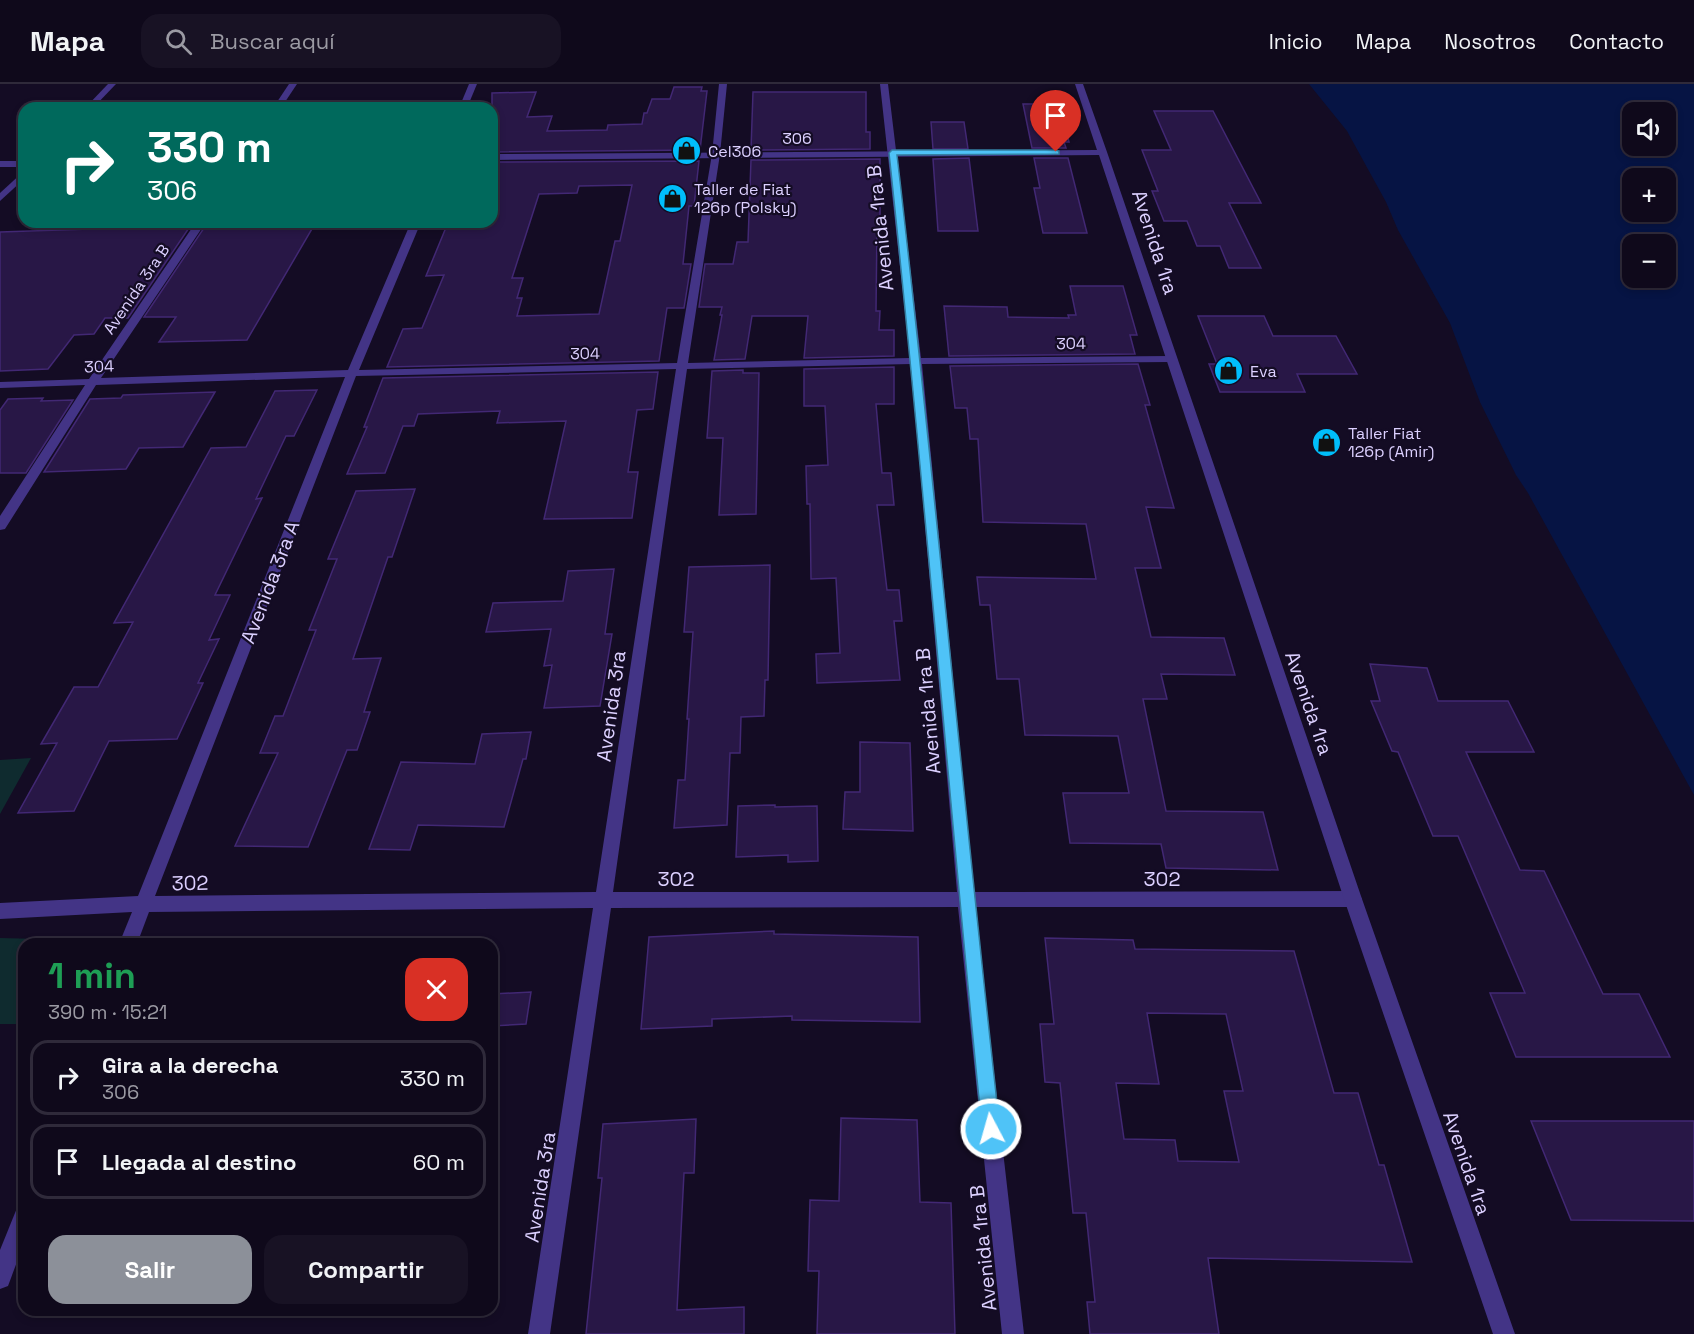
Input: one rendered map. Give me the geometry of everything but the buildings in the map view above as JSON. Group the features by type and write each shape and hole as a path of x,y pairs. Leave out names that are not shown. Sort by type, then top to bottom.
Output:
{"street":[{"path":"94,102 112,84"},
{"path":"281,102 293,84"},
{"path":"465,102 472,84"},
{"name":"Avenida 3ra","path":"538,1334 682,367 716,154 723,84"},
{"name":"Avenida 1ra B","path":"884,84 916,361 966,901 1013,1334"},
{"name":"Avenida 1ra","path":"1079,84 1353,899 1504,1334"},
{"name":"306","path":"498,157 1103,152"},
{"path":"0,164 18,164"},
{"path":"0,198 18,180"},
{"name":"Avenida 3ra B","path":"0,526 92,383 197,228"},
{"name":"Avenida 3ra A","path":"130,938 352,374 413,228"},
{"name":"304","path":"0,385 916,361 1170,359"},
{"name":"302","path":"0,910 143,904 604,900 1353,899"},
{"path":"0,1278 18,1231"}],"green space":[{"path":"31,758 0,814 0,760"},
{"path":"0,938 18,938 18,1024 0,1024"}],"shaded area":[{"path":"1309,84 1694,84 1694,795 1516,475 1480,402 1450,323 1398,230 1386,202 1347,131"}],"place":[{"name":"Cel306","path":"687,151"},
{"name":"Taller de Fiat 126p (Polsky)","path":"673,198"},
{"name":"Eva","path":"1229,371"},
{"name":"Taller Fiat 126p (Amir)","path":"1327,442"}],"route":[{"path":"991,1129 966,901 916,361 892,153 1056,152"}]}
